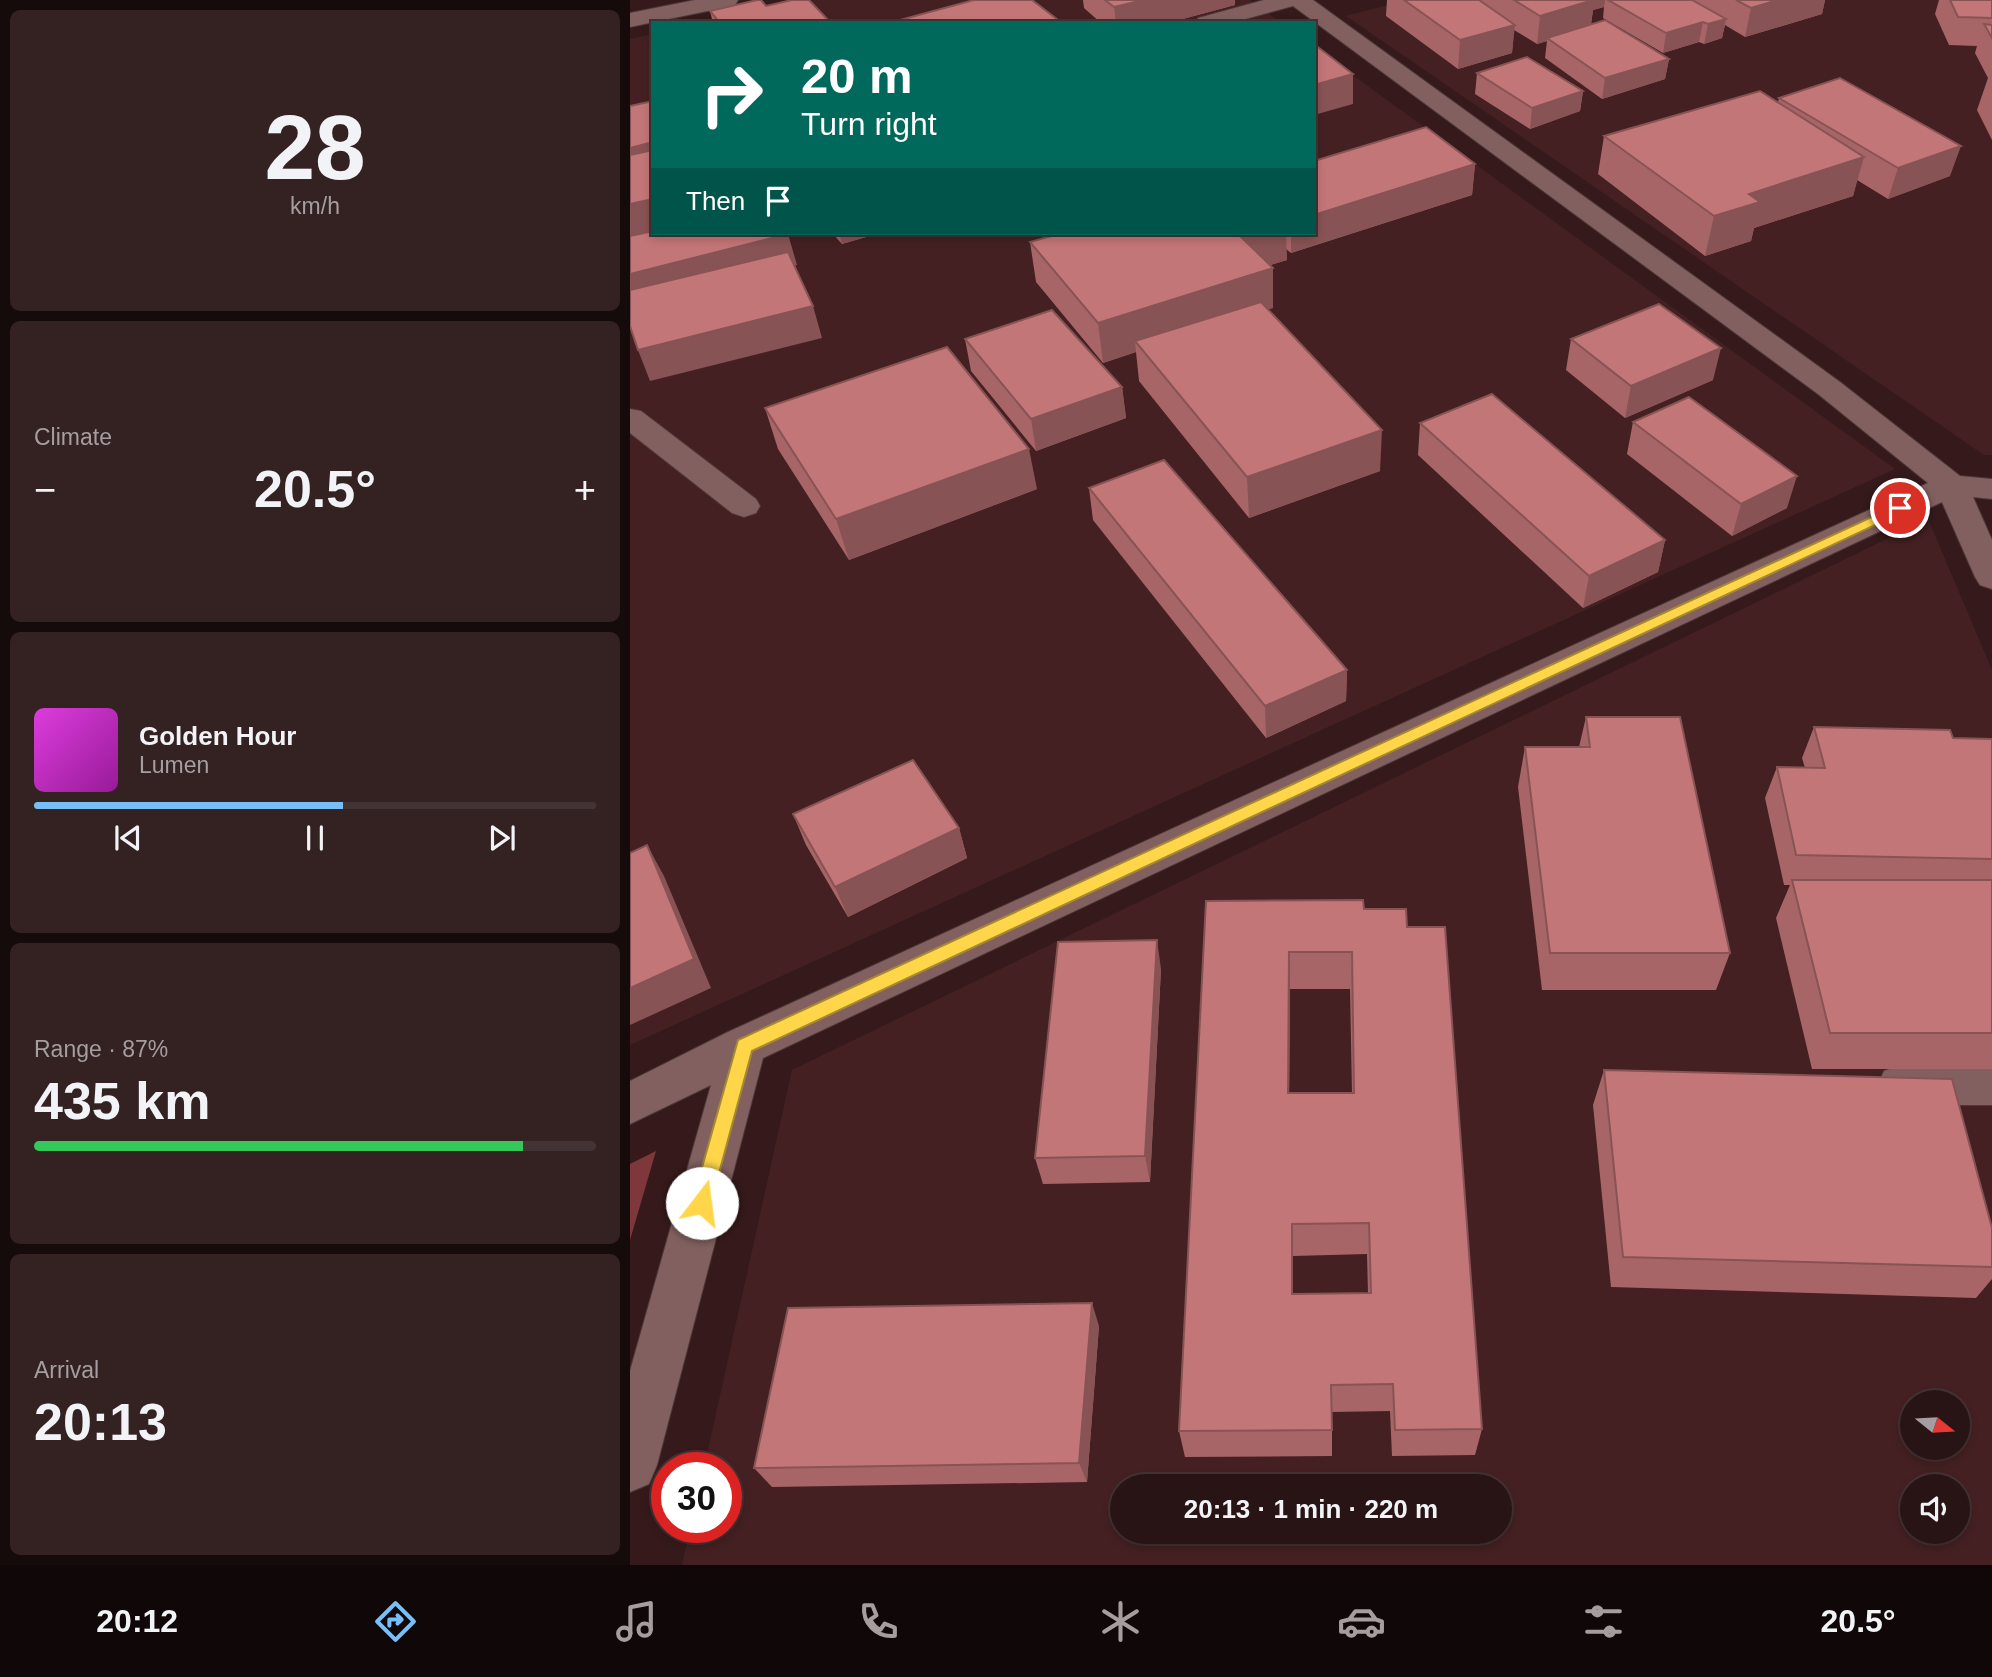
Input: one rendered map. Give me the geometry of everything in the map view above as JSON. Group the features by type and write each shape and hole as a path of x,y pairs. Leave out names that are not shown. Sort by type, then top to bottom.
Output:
{"street":[{"path":"630,20 727,0"},
{"path":"1210,21 1243,5 1306,1 1829,388 1951,485 1992,577"},
{"path":"630,418 744,506"},
{"path":"630,1104 744,1046 1951,485 1992,489"},
{"path":"630,1465 744,1046"},
{"path":"1855,1085 1992,1085"}],"shaded area":[{"path":"813,0 1250,0 1278,21 715,21"},
{"path":"1407,0 1992,0 1992,455 1984,455 1346,16"},
{"path":"651,34 651,235 1316,235 1316,48 1895,469 630,1045 630,39"},
{"path":"1928,519 1992,670 1992,1565 682,1565 687,1543 742,1543 742,1452 708,1452 792,1070"},
{"path":"656,1151 630,1240 630,1164"}],"building":[{"path":"757,0 761,0 766,6 792,0 809,0 829,21 718,21 710,11"},
{"path":"974,0 1032,0 1059,21 896,21"},
{"path":"1105,0 1144,0 1114,7"},
{"path":"1404,0 1479,0 1515,25 1460,40"},
{"path":"1514,0 1593,0 1540,16"},
{"path":"1608,0 1692,0 1726,19 1708,24 1703,22 1666,33"},
{"path":"1736,0 1778,0 1751,8"},
{"path":"1950,0 1992,0 1992,18 1958,17"},
{"path":"1605,20 1669,59 1605,78 1547,38"},
{"path":"1984,24 1992,25 1992,38"},
{"path":"1316,46 1353,74 1316,84"},
{"path":"1527,57 1583,91 1532,108 1477,73"},
{"path":"1840,78 1961,146 1898,168 1779,98"},
{"path":"1760,91 1864,157 1749,194 1760,202 1714,216 1604,136"},
{"path":"651,101 651,143 630,148 630,106"},
{"path":"1426,127 1475,164 1316,214 1316,160"},
{"path":"651,150 651,199 630,204 630,155"},
{"path":"651,231 651,235 784,235 630,274 630,236"},
{"path":"1055,235 1239,235 1273,268 1098,323 1030,242"},
{"path":"788,252 813,306 638,350 630,326 630,290"},
{"path":"1261,302 1382,430 1247,477 1135,341"},
{"path":"1659,304 1721,348 1631,386 1571,339"},
{"path":"1052,310 1122,387 1031,419 965,339"},
{"path":"947,347 1029,449 836,519 765,408"},
{"path":"1492,394 1665,540 1589,576 1420,423"},
{"path":"1689,397 1797,476 1741,504 1633,422"},
{"path":"1164,460 1347,670 1265,706 1089,488"},
{"path":"1586,717 1680,717 1730,953 1550,953 1525,747 1590,747"},
{"path":"1814,727 1950,730 1953,738 1992,739 1992,859 1796,855 1777,767 1825,768"},
{"path":"913,760 959,828 835,887 793,814"},
{"path":"647,845 694,959 630,988 630,853"},
{"path":"1792,880 1992,880 1992,1033 1830,1033"},
{"path":"1363,900 1364,909 1406,909 1407,927 1445,927 1482,1429 1395,1430 1393,1384 1331,1385 1332,1430 1179,1431 1206,901","holes":["1289,952 1352,952 1354,1093 1288,1093","1369,1223 1371,1293 1292,1294 1292,1224"]},
{"path":"1157,940 1145,1156 1035,1158 1058,942"},
{"path":"1604,1070 1952,1079 1992,1228 1992,1267 1623,1257"},
{"path":"1092,1303 1079,1463 754,1468 788,1308"}],"route":[{"path":"702,1203 744,1046 1900,508"}]}
